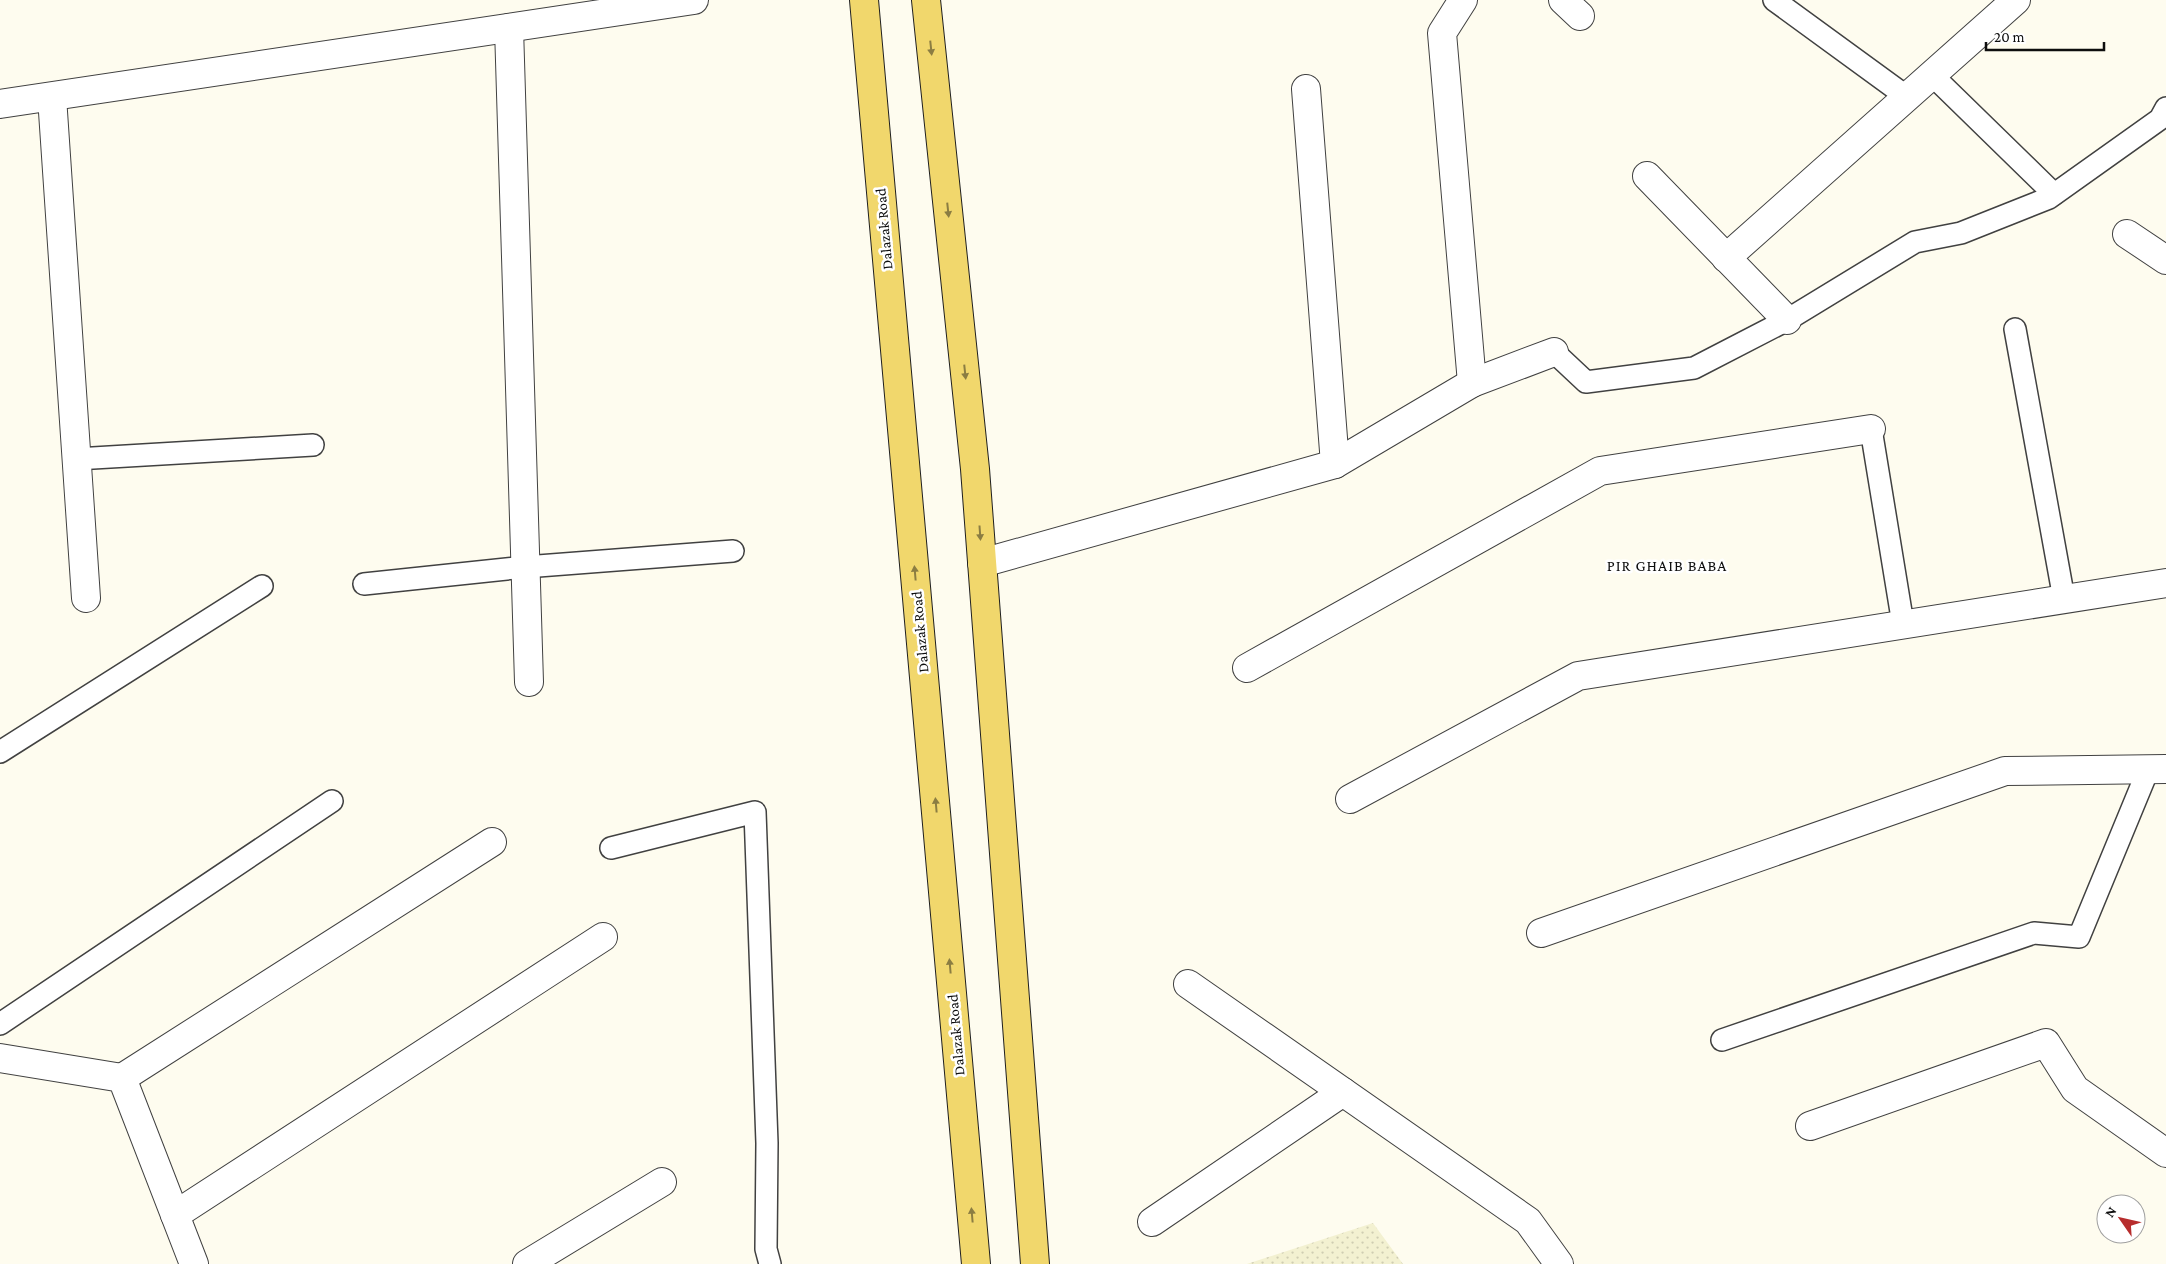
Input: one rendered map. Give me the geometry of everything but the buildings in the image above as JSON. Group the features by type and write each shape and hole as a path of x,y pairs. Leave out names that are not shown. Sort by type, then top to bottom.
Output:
{"main road":[{"name":"Dalazak Road","path":"864,0 976,1264"},
{"path":"926,0 975,469 1035,1264"}],"street":[{"path":"0,104 694,0"},
{"path":"1463,0 1442,33 1472,383"},
{"path":"1726,258 2016,0"},
{"path":"509,28 529,682"},
{"path":"1306,89 1335,464"},
{"path":"52,97 86,598"},
{"path":"1647,176 1787,320"},
{"path":"2127,234 2166,260"},
{"path":"982,563 1335,464 1472,383 1554,352"},
{"path":"1247,668 1600,471 1871,429"},
{"path":"1350,799 1578,676 2166,583"},
{"path":"1542,933 2005,771 2157,770"},
{"path":"0,1058 122,1078 492,842"},
{"path":"175,1215 603,937"},
{"path":"1188,984 1528,1221 1559,1264"},
{"path":"1810,1126 2046,1043 2075,1089 2166,1154"},
{"path":"122,1078 194,1264"},
{"path":"1152,1222 1343,1092"},
{"path":"527,1264 662,1182"}],"lane":[{"path":"1774,0 1907,97"},
{"path":"1932,75 2054,194"},
{"path":"1554,352 1586,382 1694,368 1787,320 1915,242 1961,232 2054,194 2160,119 2166,108"},
{"path":"2015,329 2064,598"},
{"path":"1871,429 1903,624"},
{"path":"76,459 313,444"},
{"path":"364,584 526,567 733,552"},
{"path":"0,752 262,586"},
{"path":"1722,1040 2034,933 2079,937 2157,770"},
{"path":"0,1024 332,800"},
{"path":"611,848 755,812 767,1143 766,1249 770,1264"}],"shaded area":[{"path":"1373,1223 1403,1264 1247,1264"}],"district":[{"name":"PIR GHAIB BABA","path":"1667,565"}]}
